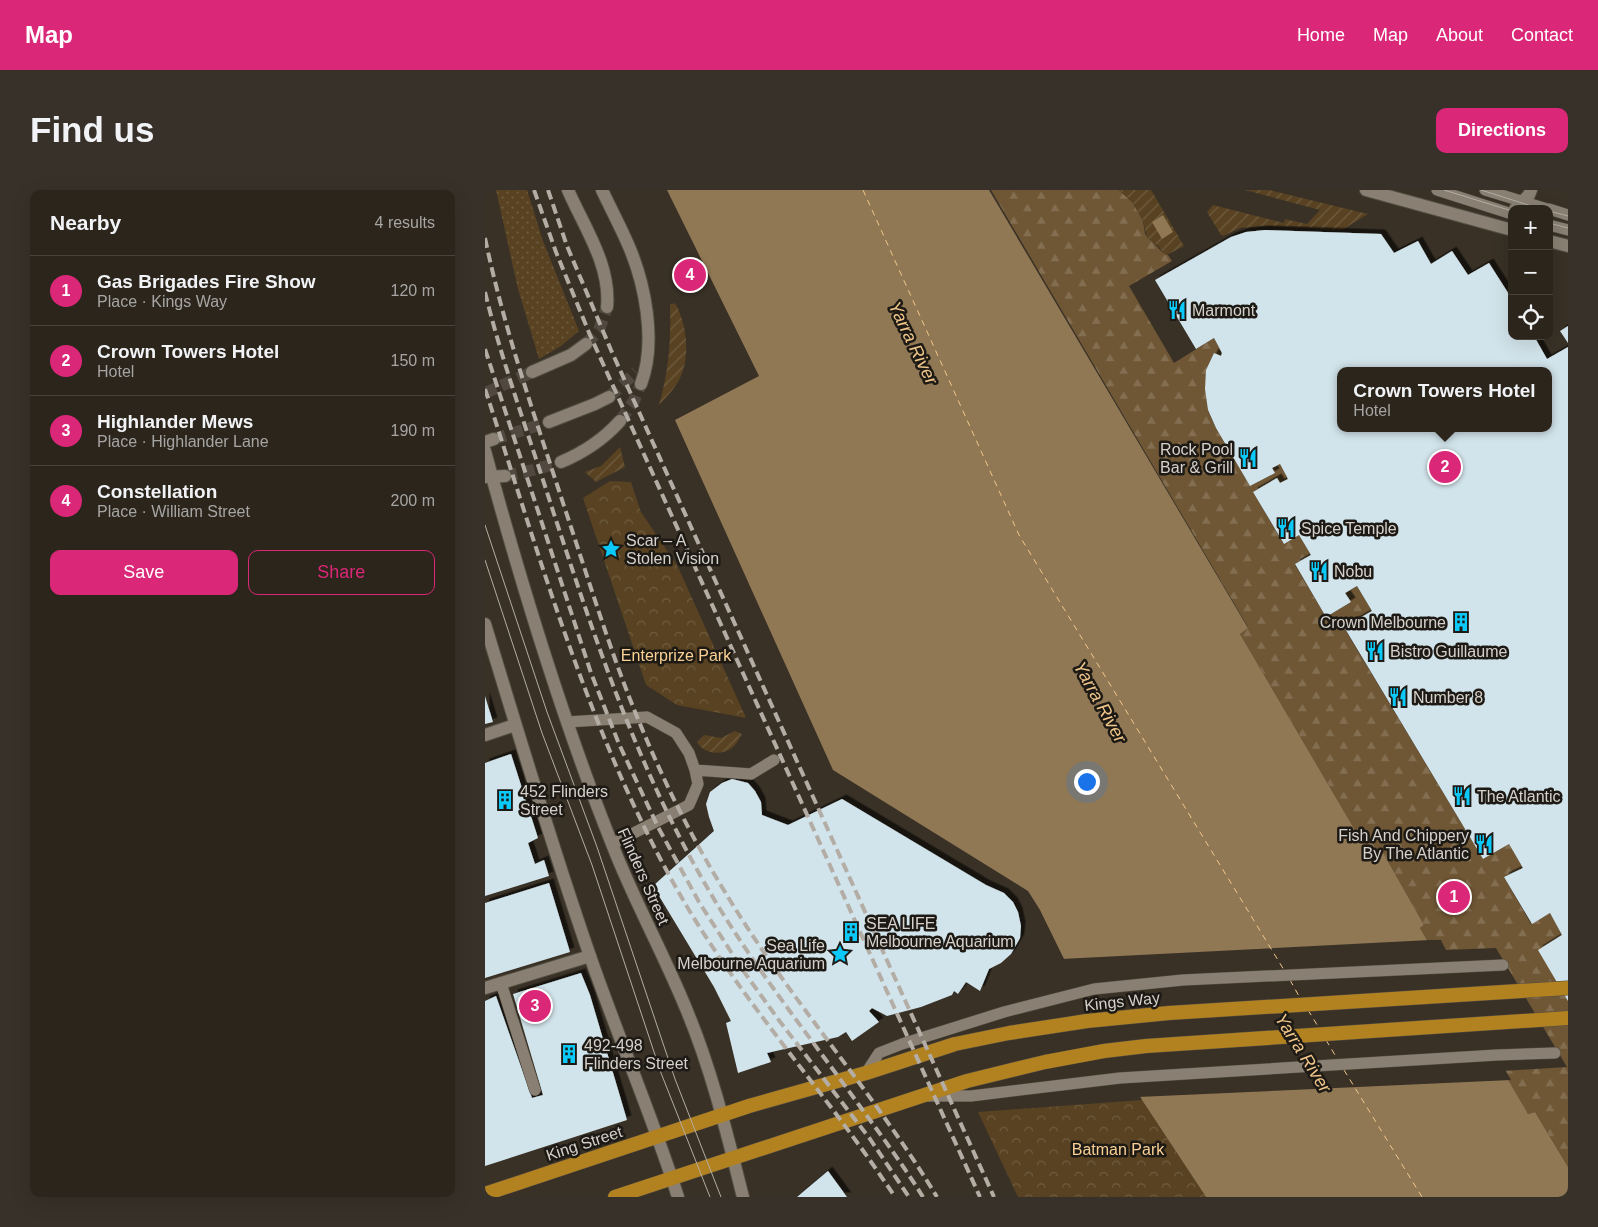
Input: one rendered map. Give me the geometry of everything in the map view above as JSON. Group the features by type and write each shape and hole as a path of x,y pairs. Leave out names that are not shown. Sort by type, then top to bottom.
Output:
{"highway":[{"name":"Kings Way","path":"693,1125 749,1106 866,1074 955,1044 1009,1033 1087,1021 1169,1014 1568,988"},
{"path":"615,1197 967,1081 1045,1062 1104,1051 1194,1042 1568,1018"},
{"name":"King Street","path":"485,1194 693,1125"}],"main road":[{"path":"568,190 603,268 607,288 607,307"},
{"path":"602,190 627,243 639,274 648,328 648,357 641,384"},
{"path":"1366,190 1508,229"},
{"path":"1518,205 1529,195 1531,190"},
{"path":"1553,242 1568,246"},
{"path":"532,372 571,355 586,344"},
{"path":"636,372 648,357"},
{"path":"549,422 609,397"},
{"path":"561,462 595,444 620,421"},
{"name":"Flinders Street","path":"485,451 494,477 513,554 567,722 611,844 688,1013 722,1115 743,1197"},
{"path":"485,624 515,725 590,956 658,1137 678,1197"},
{"path":"485,735 515,725"},
{"path":"485,988 590,956"}],"lane":[{"path":"1437,190 1508,214"},
{"path":"1485,190 1518,205"},
{"path":"1553,210 1568,215"},
{"path":"1553,226 1568,230"},
{"path":"567,722 647,717 677,733 689,753 698,784 689,805 611,844"},
{"path":"695,770 751,774 774,760"},
{"path":"866,1074 879,1053 902,1044 1004,1012 1071,994 1113,986 1183,980 1503,966"},
{"path":"501,983 535,1090"},
{"path":"921,1096 971,1096 1119,1078 1555,1053"}],"green space":[{"path":"496,190 527,190 543,241 579,331 561,346 539,359 518,289"},
{"path":"991,190 1119,190 1133,203 1143,221 1145,234 1172,261 1129,286 1174,363 1214,338 1222,353 1221,356 1214,353 1206,370 1208,411 1250,486 1274,473 1272,468 1280,464 1288,479 1280,483 1277,478 1253,492 1283,543 1299,535 1311,555 1295,565 1326,617 1351,602 1345,593 1357,586 1372,611 1344,628 1483,859 1509,844 1523,868 1504,877 1531,924 1550,913 1562,935 1568,1001 1568,1167 1535,1112 1528,1114 1503,1071 1567,1067 1496,948 1446,950 1441,940 1427,940 1420,928 1424,925 1381,849 1369,854 1240,634 1248,627"},
{"path":"1119,190 1151,190 1184,246 1165,255 1158,246 1147,238 1143,221 1133,203"},
{"path":"1245,190 1269,190 1368,214 1342,230 1264,226 1240,228 1223,236 1221,235 1207,212 1213,205 1284,223 1285,219 1307,224 1320,210"},
{"path":"675,303 685,331 685,362 677,384 659,405 669,355 670,305"},
{"path":"620,447 625,467 596,482 585,472 601,466"},
{"name":"Enterprize Park","path":"610,481 631,482 641,512 678,567 746,718 677,705 646,685 583,498"},
{"path":"735,731 742,734 728,751 718,753 708,751 697,742 704,735 721,738"},
{"name":"Batman Park","path":"1142,1100 1206,1197 1018,1197 978,1112"}],"water":[{"name":"Yarra River","path":"667,190 989,190 1248,628 1240,634 1369,854 1381,849 1424,925 1420,928 1528,1114 1535,1112 1568,1167 1568,1197 1206,1197 1142,1100 1028,891 833,770 675,420 759,376"},
{"path":"1163,215 1173,232 1162,239 1152,222"}],"pier":[{"path":"1430,940 1511,1080 1138,1097 1061,959"}],"building":[{"name":"Crown Melbourne","path":"1265,230 1381,234 1394,253 1418,241 1431,264 1452,251 1468,275 1489,263 1508,293 1508,340 1536,340 1547,359 1568,347 1568,1001 1538,950 1562,935 1550,913 1532,924 1504,877 1523,868 1509,844 1483,859 1344,627 1372,611 1357,586 1345,593 1351,602 1326,617 1295,564 1311,555 1299,535 1284,544 1253,492 1277,478 1280,483 1288,479 1280,464 1272,468 1275,473 1250,486 1216,428 1208,410 1205,389 1206,370 1214,353 1221,356 1222,353 1214,338 1196,349 1155,280 1231,237 1246,232"},
{"path":"1568,326 1568,343 1560,331"},
{"path":"485,696 493,722 485,724"},
{"name":"452 Flinders Street","path":"511,754 538,838 528,843 535,864 544,860 549,876 485,896 485,763"},
{"name":"SEA LIFE Melbourne Aquarium","path":"732,779 748,783 755,791 761,802 762,815 788,825 842,799 986,885 1004,893 1013,902 1018,912 1021,926 1020,938 1011,954 1001,963 989,969 980,991 966,982 958,994 954,991 952,995 921,1007 887,1016 872,1008 869,1011 879,1022 852,1041 846,1032 838,1037 767,1053 771,1062 738,1073 726,1023 731,1021 714,987 653,886 714,831 706,804 710,792 722,783"},
{"path":"549,883 570,952 485,978 485,903"},
{"path":"581,973 590,995 627,1120 485,1166 485,1001 496,996 532,1098 543,1095 513,994"},
{"path":"828,1171 847,1197 797,1197"}],"ferry route":[{"path":"863,190 1019,535 1284,970"},
{"path":"1290,980 1300,998"},
{"path":"1308,1010 1319,1028"},
{"path":"1326,1040 1338,1060"},
{"path":"1344,1070 1422,1197"}],"tunnel":[{"path":"586,344 599,330 607,307"},
{"path":"485,393 532,372"},
{"path":"609,397 636,372"},
{"path":"620,421 634,401 641,384"},
{"path":"494,439 549,422"},
{"path":"505,476 561,462"}],"tram line":[{"path":"1444,190 1508,210"},
{"path":"1481,190 1528,205"},
{"path":"1553,212 1568,216"},
{"path":"1553,224 1568,228"},
{"path":"485,525 547,712 597,847 675,1079 721,1197"},
{"path":"485,560 542,733 592,865 661,1073 710,1197"}],"railway":[{"path":"534,190 556,252 590,335 980,1197"},
{"path":"548,190 567,246 611,350 994,1197"},
{"path":"485,238 501,306 521,373 595,602 638,719 678,808 725,892 750,931 803,1008 886,1120 937,1197"},
{"path":"485,292 508,375 605,665 667,813 692,861 736,934 770,984 884,1139 923,1197"},
{"path":"485,349 591,673 619,744 658,827 699,902 742,969 870,1139 909,1197"},
{"path":"485,389 573,656 625,786 655,849 689,910 738,984 870,1160 895,1197"}],"place":[{"name":"Constellation","path":"690,275"},
{"name":"Marmont","path":"1177,310"},
{"name":"Rock Pool Bar & Grill","path":"1248,458"},
{"name":"Crown Towers Hotel","path":"1445,467"},
{"name":"Spice Temple","path":"1286,528"},
{"name":"Scar – A Stolen Vision","path":"611,549"},
{"name":"Nobu","path":"1319,571"},
{"name":"Crown Melbourne","path":"1461,622"},
{"name":"Bistro Guillaume","path":"1375,651"},
{"name":"Number 8","path":"1398,697"},
{"name":"The Atlantic","path":"1462,796"},
{"name":"452 Flinders Street","path":"505,800"},
{"name":"Fish And Chippery By The Atlantic","path":"1484,844"},
{"name":"Gas Brigades Fire Show","path":"1454,897"},
{"name":"SEA LIFE Melbourne Aquarium","path":"851,932"},
{"name":"Sea Life Melbourne Aquarium","path":"840,954"},
{"name":"Highlander Mews","path":"535,1006"},
{"name":"492-498 Flinders Street","path":"569,1054"}]}
